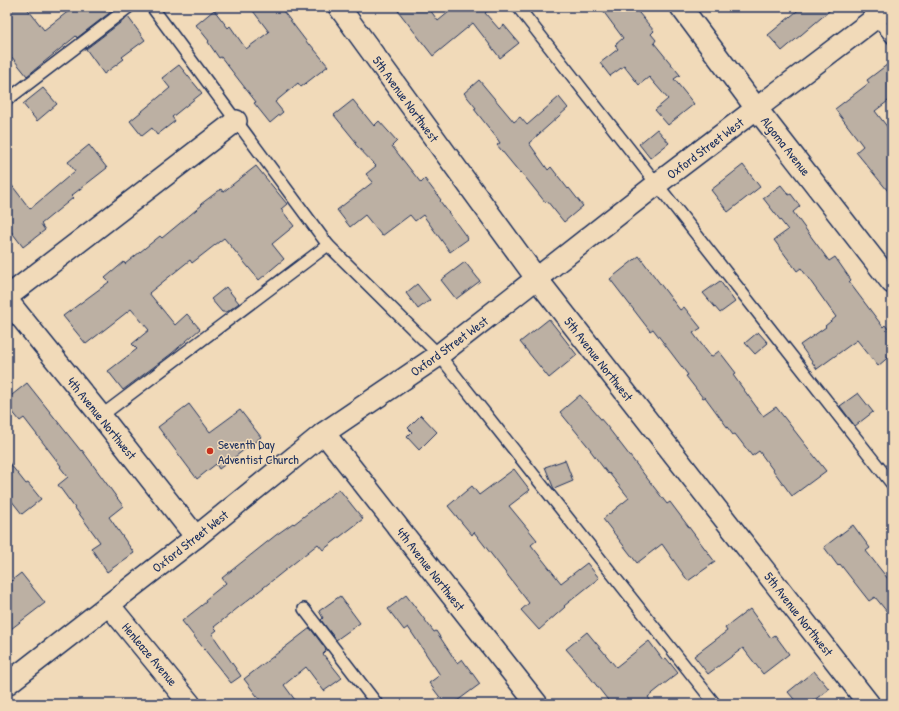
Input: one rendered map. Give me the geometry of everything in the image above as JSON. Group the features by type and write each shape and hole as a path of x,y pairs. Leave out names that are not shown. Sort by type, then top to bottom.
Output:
{"street":[{"name":"5th Avenue Northwest","path":"339,7 537,279 869,704"},
{"name":"Algoma Avenue","path":"681,7 756,108 892,283"},
{"name":"Oxford Street West","path":"7,684 196,537 324,433 439,355 878,11"},
{"path":"7,298 236,120"},
{"name":"4th Avenue Northwest","path":"7,298 196,537"},
{"name":"4th Avenue Northwest","path":"324,433 537,704"},
{"name":"Henleaze Avenue","path":"109,605 190,704"}],"lane":[{"path":"7,100 129,7"},
{"path":"152,7 328,245 439,355 715,704"},
{"path":"518,7 892,484"},
{"path":"878,11 892,38"},
{"path":"101,416 328,245"},
{"path":"304,610 377,704"}],"building":[{"path":"7,7 26,7 44,30 74,7 117,7 77,38 76,36 27,76 7,51"},
{"path":"250,7 280,7 309,45 310,44 328,66 301,87 298,83 275,102 283,112 270,123 254,103 256,102 221,57 219,58 208,42 209,41 196,25 214,10 228,28 230,26 246,49 269,32"},
{"path":"395,7 428,7 438,21 455,7 492,7 485,13 499,29 504,25 519,43 500,58 473,23 433,56"},
{"path":"600,7 634,7 654,31 651,34 656,40 654,43 680,75 674,79 694,104 668,125 655,110 668,99 649,77 639,85 624,66 610,76 600,63 618,49 615,45 623,38"},
{"path":"802,7 834,7 782,51 768,35"},
{"path":"128,17 145,40 122,57 124,59 104,74 86,49"},
{"path":"892,61 892,98 875,111 892,133 892,196 856,152 863,146 835,109 869,83 867,80"},
{"path":"179,65 202,93 172,117 175,121 157,135 152,128 142,136 130,121 170,88 162,78"},
{"path":"479,80 514,122 520,117 527,125 559,97 568,108 529,143 548,170 551,167 583,206 564,222 547,201 545,202 497,145 500,143 474,109 476,108 464,93"},
{"path":"43,88 57,104 37,121 23,104"},
{"path":"353,100 374,126 379,121 397,141 392,146 421,183 425,179 468,239 450,252 423,215 415,221 410,215 382,236 365,215 350,227 337,210 373,182 366,174 376,166 355,144 356,142 334,115"},
{"path":"657,129 669,143 650,158 639,144"},
{"path":"89,145 107,168 71,196 73,198 41,224 45,230 23,247 7,226 7,179 30,209 75,171 68,162"},
{"path":"743,165 760,187 728,212 711,190"},
{"path":"256,166 287,204 281,209 294,226 272,244 284,259 259,280 224,238 192,263 190,260 149,293 175,325 187,314 200,329 171,354 123,390 108,371 137,349 132,344 149,330 131,309 86,344 63,316 109,282 105,278 124,262 125,264 160,236 162,238 202,205 201,204 221,189 223,192"},
{"path":"781,185 789,195 791,194 800,206 793,212 829,261 835,257 851,280 849,282 883,327 885,325 892,334 892,354 878,366 857,340 817,369 800,345 826,327 825,326 836,317 801,268 797,271 774,240 788,230 763,198"},
{"path":"639,256 680,310 684,307 701,328 693,333 711,357 719,351 736,373 733,375 763,416 776,407 826,471 792,496 759,451 752,456 735,434 733,435 705,397 703,398 686,376 688,375 653,329 650,331 610,279"},
{"path":"465,262 480,281 456,299 441,280"},
{"path":"720,281 735,302 720,313 703,293"},
{"path":"417,284 430,300 418,309 406,293"},
{"path":"226,287 239,303 227,312 222,312 211,299"},
{"path":"549,319 577,355 549,378 520,342"},
{"path":"758,332 768,343 755,354 745,343"},
{"path":"27,383 81,451 82,450 123,506 109,517 134,553 107,572 91,548 100,542 58,485 68,477 24,418 20,421 7,405 7,399"},
{"path":"858,393 873,412 855,426 840,406"},
{"path":"580,395 606,425 667,504 670,502 715,562 688,581 662,544 637,563 603,519 629,498 609,473 608,474 591,450 560,412"},
{"name":"Seventh Day Adventist Church","path":"189,404 210,432 240,410 261,437 219,469 216,464 197,479 158,427"},
{"path":"421,415 437,432 419,450 407,437 412,432 408,428"},
{"path":"7,460 26,484 28,483 41,499 22,514 7,495"},
{"path":"565,460 573,481 554,489 545,467"},
{"path":"514,469 530,490 509,506 537,540 531,545 561,583 587,563 599,578 564,606 565,607 539,630 521,610 529,603 474,532 472,535 448,506 472,486 479,495"},
{"path":"339,489 363,519 323,550 318,544 214,627 217,630 212,634 241,676 231,683 182,621 206,602 205,600 226,583 222,578 276,535 293,523 294,524"},
{"path":"853,525 870,548 866,551 892,584 892,618 875,597 869,601 840,564 838,566 824,547"},
{"path":"21,573 45,603 7,632 7,584"},
{"path":"406,595 434,632 436,631 457,663 462,659 480,684 453,704 445,704 429,683 440,675 408,627 404,630 388,609"},
{"path":"340,596 360,623 336,640 321,620 323,618 319,611"},
{"path":"750,609 771,638 775,635 789,654 763,674 743,648 708,674 694,656 727,631 725,628"},
{"path":"310,628 325,648 326,651 323,654 342,678 324,691 306,667 284,685 298,704 263,704 244,679"},
{"path":"587,632 616,667 649,641 663,660 666,658 678,673 648,697 653,704 611,704 566,649"},
{"path":"814,671 829,689 809,704 798,704 788,692"}],"place":[{"name":"Seventh Day Adventist Church","path":"210,451"}]}
